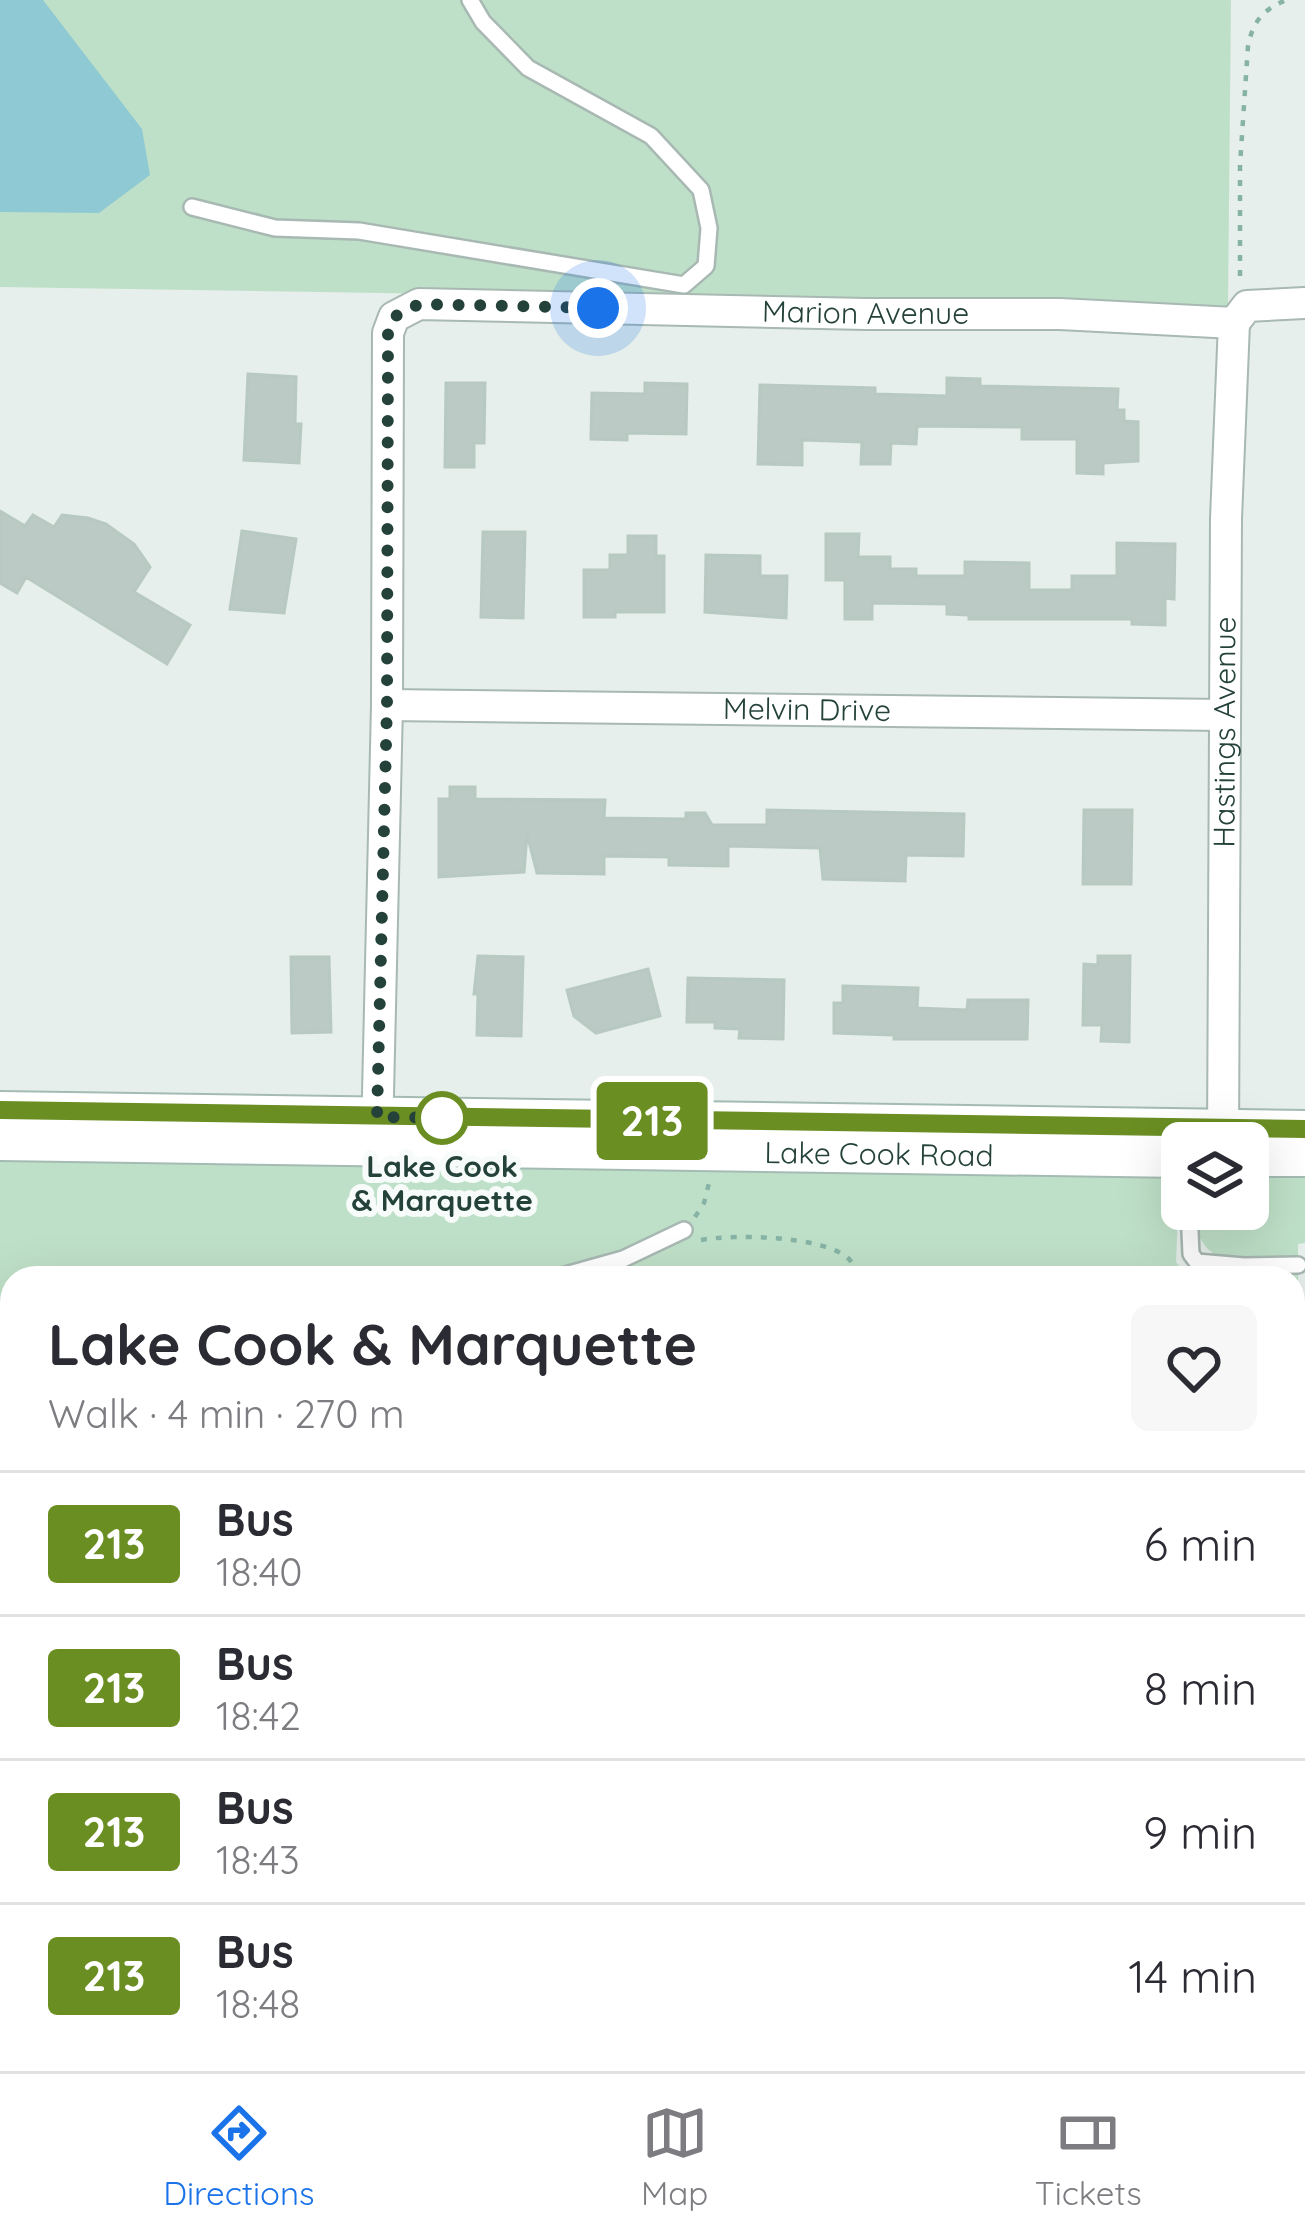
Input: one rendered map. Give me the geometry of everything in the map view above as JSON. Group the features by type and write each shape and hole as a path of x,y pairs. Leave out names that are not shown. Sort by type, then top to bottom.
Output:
{"main road":[{"name":"Lake Cook Road","path":"0,1110 710,1153 1161,1141"},
{"name":"Lake Cook Road","path":"1269,1133 1305,1129"},
{"name":"Lake Cook Road","path":"0,1142 377,1133 1161,1140"},
{"path":"1269,1158 1305,1159"}],"street":[{"name":"Marion Avenue","path":"387,704 388,333 394,317 419,304 1237,319 1247,306 1305,303"},
{"name":"Hastings Avenue","path":"1202,1122 1225,715 1226,519 1237,319"},
{"name":"Melvin Drive","path":"387,704 1225,715"},
{"path":"377,1133 387,704"}],"lane":[{"path":"192,207 274,228 359,231 684,285 706,266 709,228 700,190 651,136 528,68 483,22 470,0"},
{"path":"597,1266 661,1248 684,1230"},
{"path":"1190,1230 1191,1254 1197,1262 1298,1265"}],"path":[{"path":"1237,319 1248,46 1252,27 1264,11 1286,0"},
{"path":"684,1230 704,1203 710,1153"},
{"path":"661,1248 716,1237 803,1244 843,1254 852,1266"},
{"path":"801,1252 803,1244"}],"green space":[{"path":"0,0 1231,0 1228,306 0,287"},
{"path":"0,1157 1161,1177 1161,1230 1177,1230 1179,1266 0,1266"},
{"path":"1269,1168 1305,1169 1305,1243 1298,1244 1298,1256 1229,1260 1205,1245 1197,1230 1269,1230"}],"water":[{"path":"0,0 43,0 142,129 150,175 99,213 0,212"}],"building":[{"path":"248,374 296,377 299,463 244,460"},
{"path":"947,378 980,379 980,386 1118,389 1117,410 1124,410 1124,421 1138,422 1138,461 1103,463 1103,474 1077,473 1077,439 1022,439 1022,427 917,426 916,444 891,443 890,464 861,464 862,442 802,440 802,465 758,464 760,385 875,388 875,394 947,396"},
{"path":"446,383 485,383 484,443 474,443 474,467 445,467"},
{"path":"645,383 687,384 686,434 627,433 627,440 591,439 592,393 645,394"},
{"path":"0,511 25,526 33,515 54,527 62,515 88,518 106,524 134,544 150,567 134,592 190,625 167,664 26,577 17,593 0,583"},
{"path":"242,531 296,539 284,613 230,609"},
{"path":"483,532 525,532 523,618 481,617"},
{"path":"826,534 859,534 858,557 890,557 890,569 916,569 916,576 965,576 965,562 1029,563 1029,590 1072,590 1072,576 1117,576 1117,543 1175,544 1174,599 1165,598 1165,625 1132,624 1132,619 969,619 969,615 947,614 947,604 872,603 872,619 845,619 845,580 826,580"},
{"path":"628,536 656,536 656,556 664,556 664,612 584,617 584,570 610,570 610,555 628,555"},
{"path":"706,555 760,556 760,576 787,576 786,618 705,612"},
{"path":"450,787 475,787 475,799 605,800 604,818 686,819 686,813 705,813 712,825 767,825 767,810 964,814 963,856 906,855 905,881 823,879 820,848 728,846 728,866 669,865 669,857 604,856 604,874 537,873 527,834 524,872 439,877 439,799 450,799"},
{"path":"1084,810 1132,810 1131,884 1083,884"},
{"path":"478,956 523,957 521,1036 477,1035"},
{"path":"1098,956 1130,956 1129,1042 1101,1041 1102,1025 1083,1025 1084,964 1098,965"},
{"path":"291,957 329,957 331,1032 292,1033"},
{"path":"648,969 660,1016 596,1033 574,1016 567,990"},
{"path":"688,978 784,980 783,1039 739,1038 740,1029 715,1028 715,1022 687,1022"},
{"path":"843,986 918,988 917,1008 967,1010 968,1000 1028,1000 1027,1039 894,1039 894,1035 834,1033 834,1003 843,1003"}],"bus line":[{"name":"213","path":"0,1110 1305,1129"}],"place":[{"name":"Lake Cook & Marquette","path":"442,1118"}],"route":[{"path":"442,1118 461,1118 377,1117 387,704 388,333 394,317 419,304 598,308"}]}
